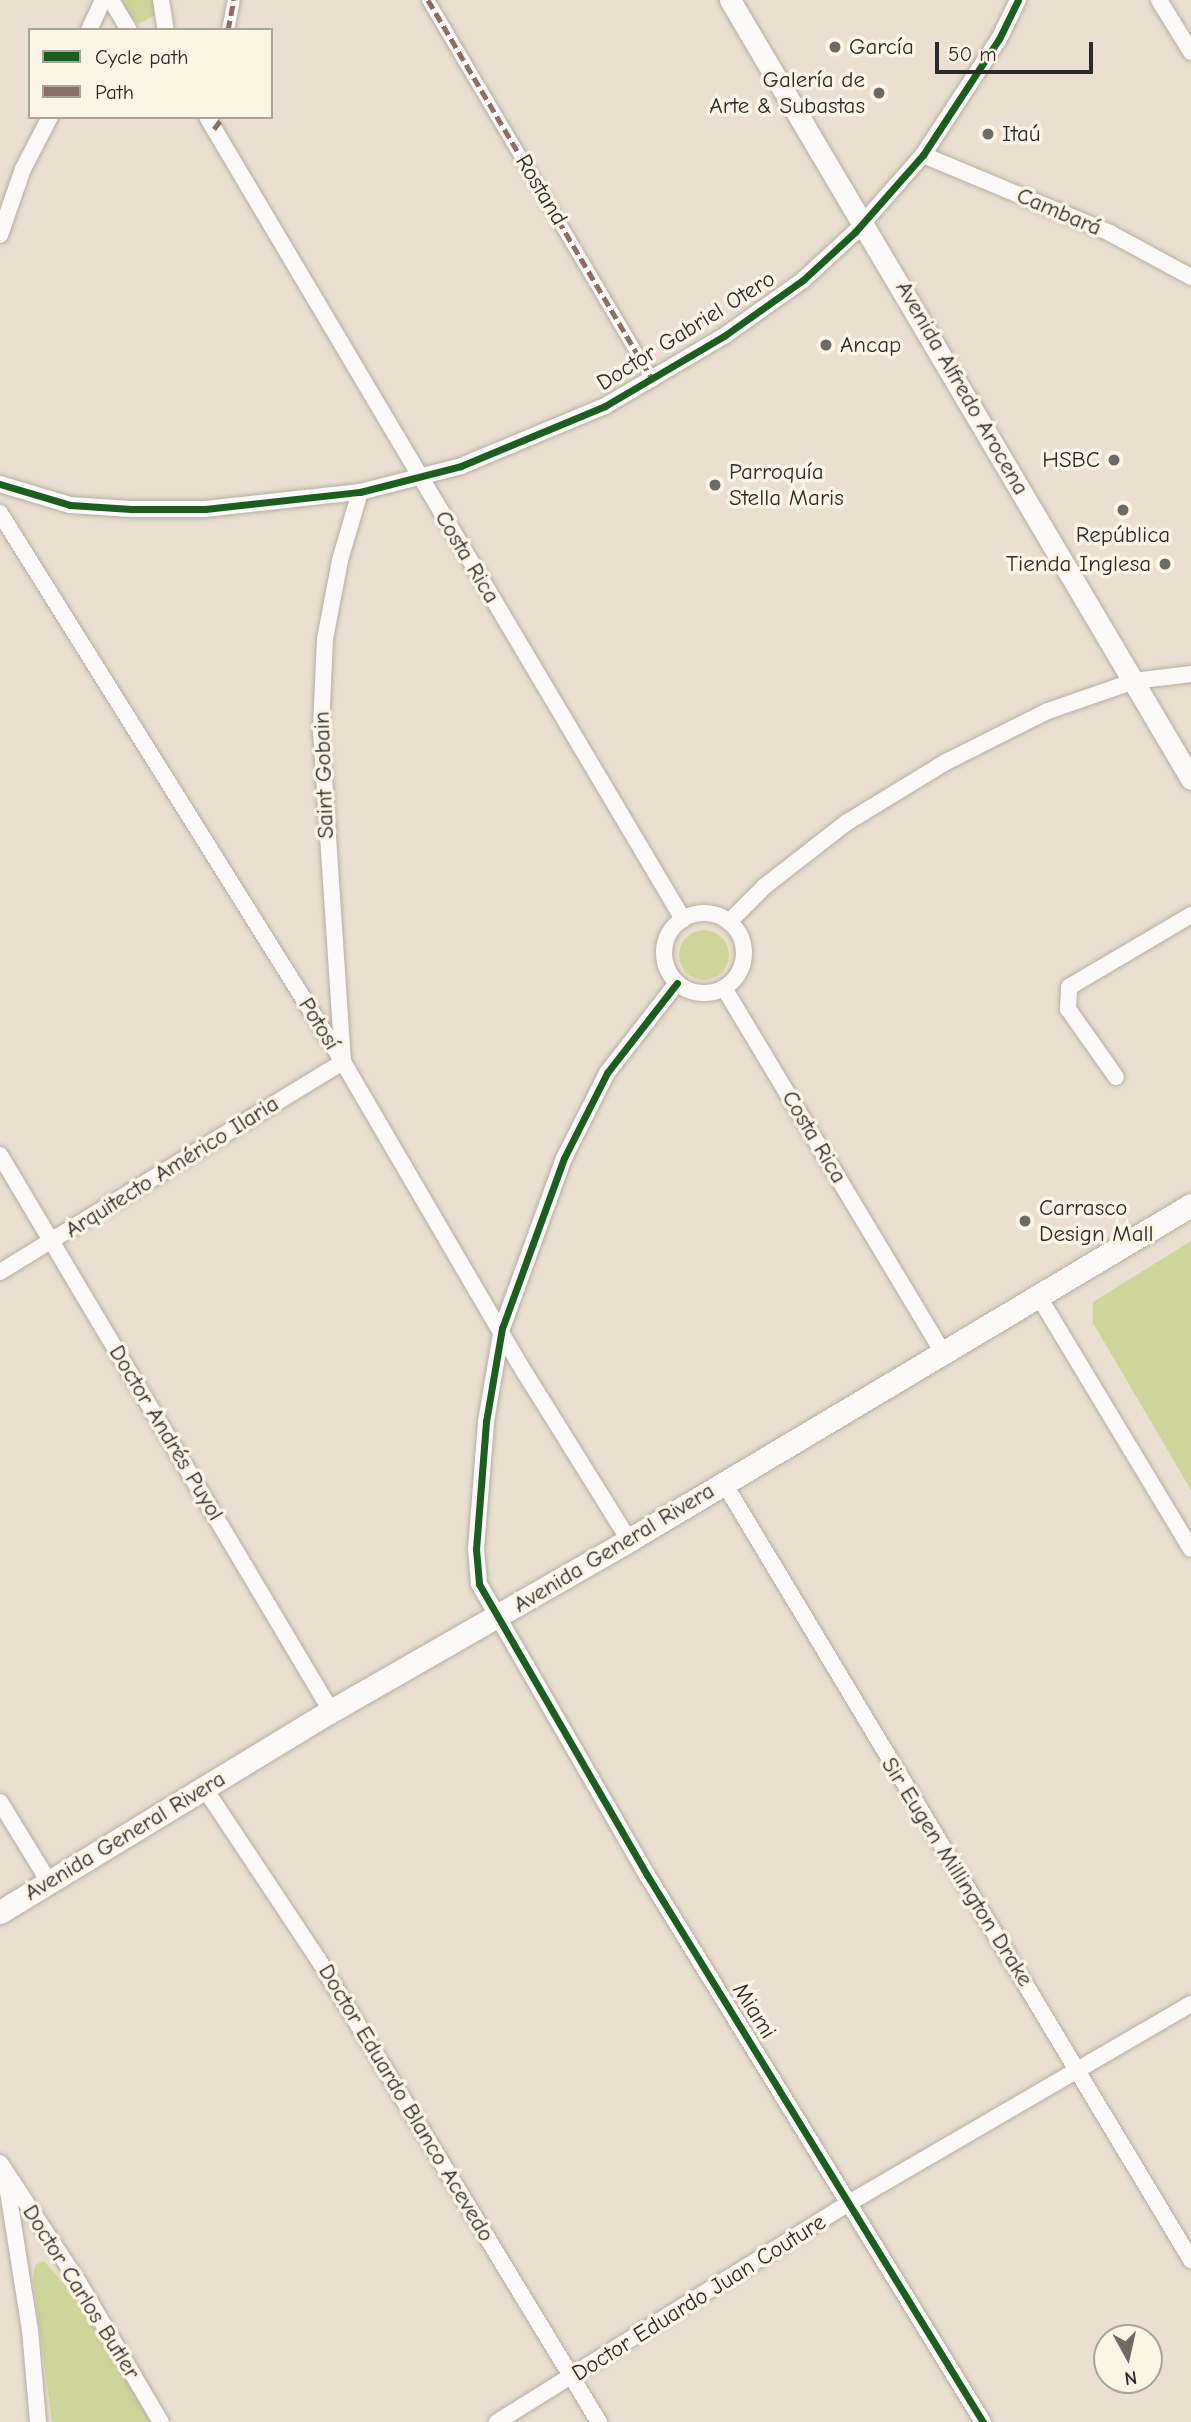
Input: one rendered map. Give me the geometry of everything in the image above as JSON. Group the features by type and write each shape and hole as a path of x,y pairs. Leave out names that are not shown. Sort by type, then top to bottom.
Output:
{"main road":[{"name":"Avenida General Rivera","path":"0,1912 331,1711 629,1540 1191,1205"}],"street":[{"path":"90,28 103,0"},
{"path":"111,0 129,28"},
{"path":"228,28 234,0"},
{"name":"Rostand","path":"428,0 653,380"},
{"name":"Avenida Alfredo Arocena","path":"730,0 864,221 1191,779"},
{"name":"Doctor Gabriel Otero","path":"0,484 70,505 131,509 205,509 360,492 421,479 536,438 653,380 803,279 864,221 923,155 999,39 1018,0"},
{"path":"1159,0 1191,52"},
{"path":"0,234 23,170 49,119"},
{"name":"Costa Rica","path":"215,121 421,479 683,919"},
{"name":"Cambará","path":"923,155 1110,233 1191,277"},
{"name":"Saint Gobain","path":"343,1062 321,727 325,639 340,561 360,492"},
{"name":"Potosí","path":"0,513 343,1062 502,1328 525,1373 629,1540"},
{"path":"729,922 765,886 846,823 946,762 1048,712 1134,681 1191,674"},
{"path":"711,914 729,922 741,940 743,962 724,988 700,993 677,983 666,968 664,950 670,932 683,919 711,914"},
{"path":"1116,1077 1068,1009 1069,987 1191,915"},
{"name":"Miami","path":"677,983 607,1073 564,1158 502,1328 486,1422 476,1549 479,1584 496,1617 982,2422"},
{"name":"Costa Rica","path":"724,988 943,1353"},
{"name":"Arquitecto Américo Ilaria","path":"0,1272 343,1062"},
{"name":"Doctor Andrés Puyol","path":"0,1155 331,1711"},
{"path":"1039,1297 1191,1549"},
{"name":"Sir Eugen Millington Drake","path":"723,1483 1191,2260"},
{"name":"Doctor Eduardo Blanco Acevedo","path":"205,1788 325,1971 599,2422"},
{"path":"0,1802 49,1882"},
{"name":"Doctor Eduardo Juan Couture","path":"497,2422 573,2378 849,2203 1191,2004"},
{"path":"3,2168 30,2330 38,2422"},
{"name":"Doctor Carlos Butler","path":"3,2168 79,2283 161,2422"}],"green space":[{"path":"120,0 153,0 154,16 138,24 124,12"},
{"path":"704,930 721,938 729,955 721,972 704,980 687,972 679,955 687,938"},
{"path":"1191,1241 1191,1490 1093,1323 1093,1302"},
{"path":"44,2261 75,2296 151,2422 52,2422 33,2278 35,2265"}],"marked path":[{"path":"228,28 234,0"},
{"path":"428,0 653,380"},
{"path":"214,129 222,119"}],"cycle path":[{"path":"0,484 70,505 131,509 205,509 360,492 461,466 605,406 724,336 803,280 855,232 923,155 999,39 1018,0"},
{"path":"677,983 607,1073 564,1158 502,1328 486,1422 476,1549 479,1584 647,1875 983,2422"}],"place":[{"name":"García","path":"835,47"},
{"name":"Galería de Arte & Subastas","path":"879,93"},
{"name":"Itaú","path":"988,134"},
{"name":"Ancap","path":"826,345"},
{"name":"HSBC","path":"1114,460"},
{"name":"Parroquía Stella Maris","path":"715,485"},
{"name":"República","path":"1123,510"},
{"name":"Tienda Inglesa","path":"1165,564"},
{"name":"Carrasco Design Mall","path":"1025,1221"}]}
